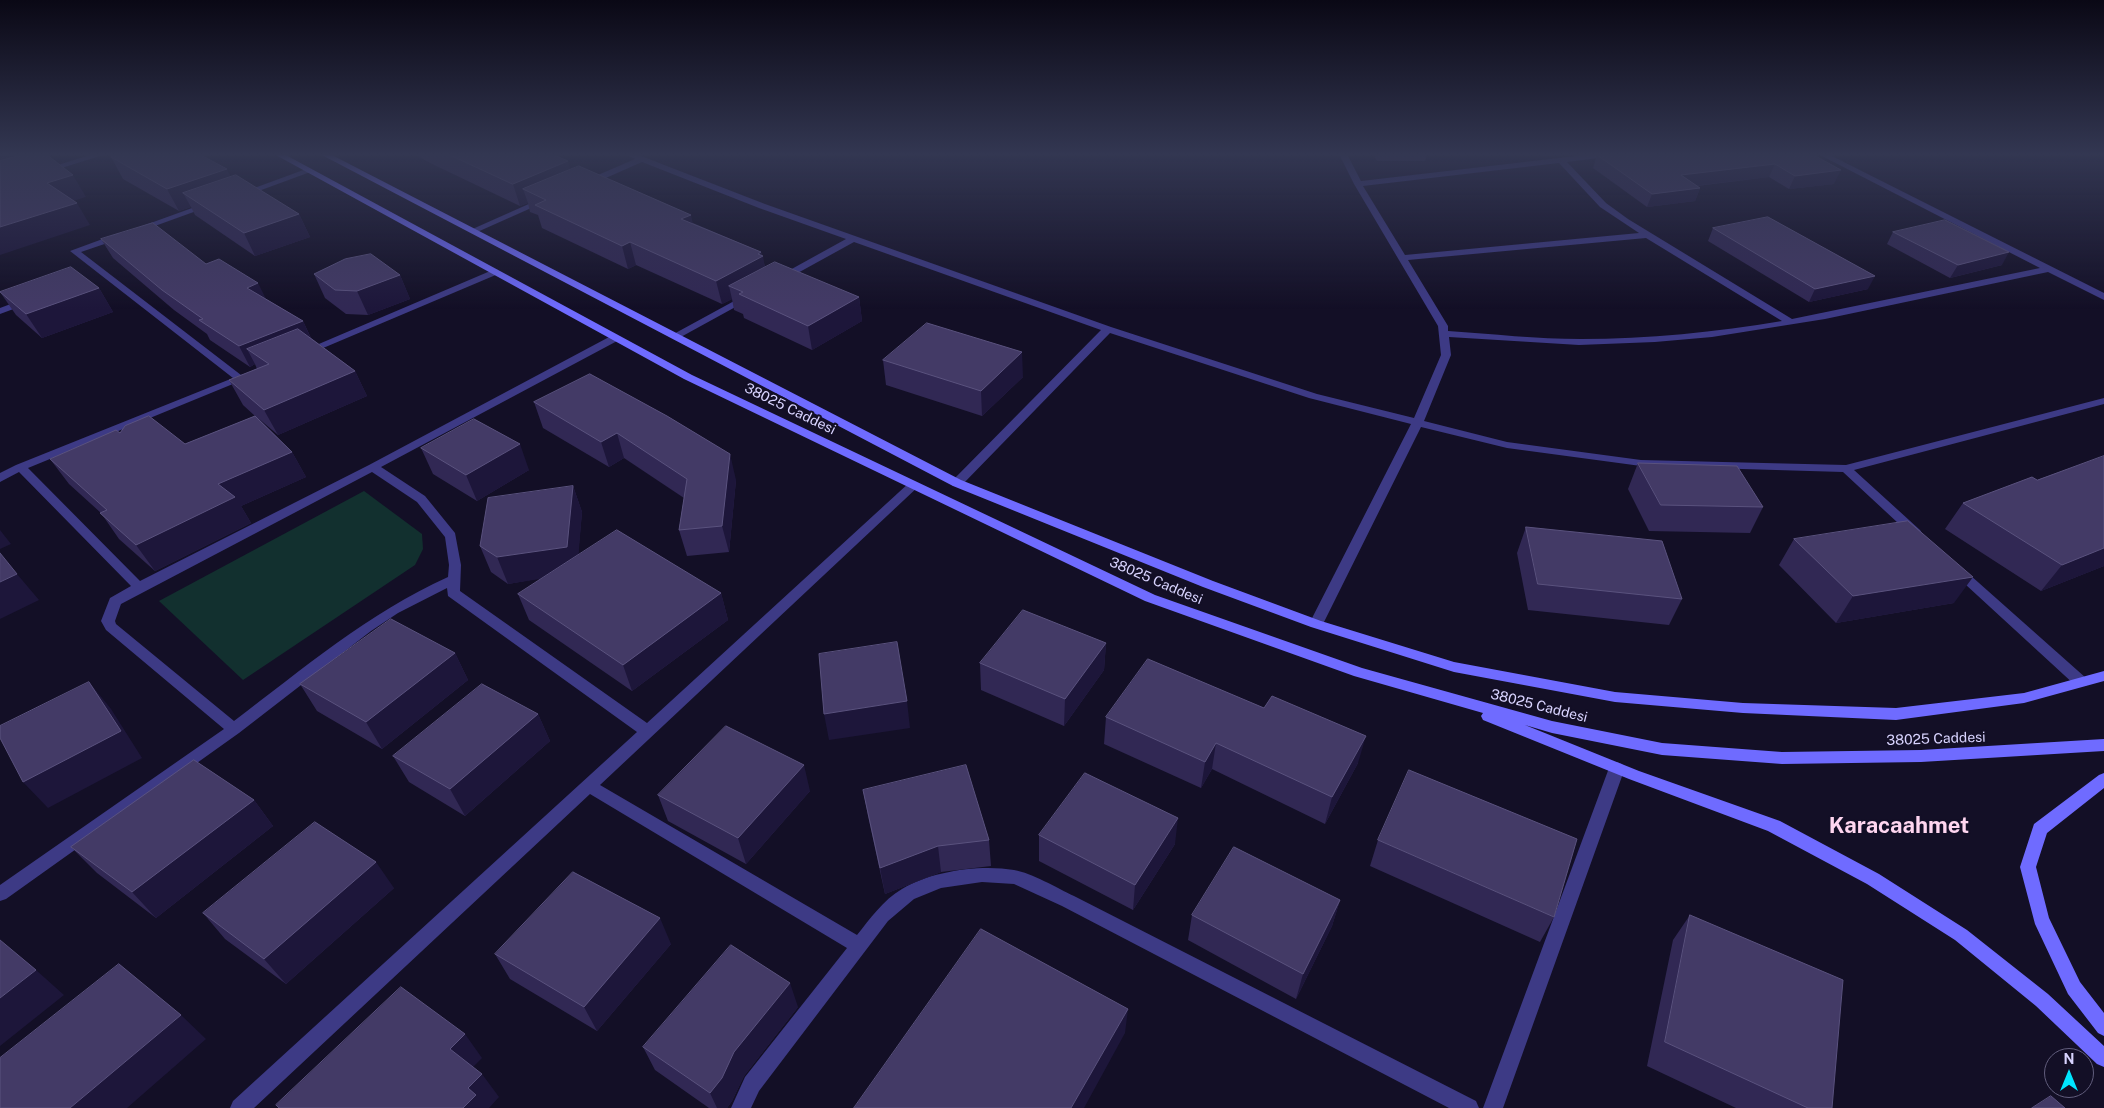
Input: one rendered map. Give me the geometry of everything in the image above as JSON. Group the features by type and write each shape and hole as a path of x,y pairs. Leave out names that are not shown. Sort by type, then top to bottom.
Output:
{"main road":[{"name":"38025 Caddesi","path":"373,206 688,377 1150,598 1359,672 1552,727 1662,749 1782,758 1921,756 2104,745"},
{"name":"38025 Caddesi","path":"423,206 957,483 1199,580 1316,624 1454,667 1615,697 1743,708 1896,714 2024,698 2104,676"},
{"path":"1425,691 1617,768 1774,826 1873,879 1961,935 2042,1000 2104,1058"},
{"path":"2104,779 2040,829 2028,867 2041,918 2061,962 2074,988 2104,1027"}],"street":[{"path":"207,206 74,251 97,276 240,379"},
{"path":"472,231 532,206"},
{"path":"767,206 1108,329 1314,396 1507,445 1641,463 1846,469 2104,401"},
{"path":"1316,624 1418,422 1446,355 1443,326 1371,206"},
{"path":"1604,206 1789,322"},
{"path":"1925,206 2104,297"},
{"path":"1402,258 1648,235"},
{"path":"675,336 854,238"},
{"path":"1444,334 1598,342 1674,337 1789,322 2050,269"},
{"path":"294,356 495,272"},
{"path":"0,311 37,298"},
{"path":"957,483 1108,329"},
{"path":"234,729 112,627 108,621 115,601 373,467 615,338"},
{"path":"0,478 20,467 258,371"},
{"path":"20,467 139,587"},
{"path":"373,467 421,499 451,536 455,565 452,580 453,593 646,730"},
{"path":"1846,469 1927,542"},
{"path":"240,1108 646,730 914,485"},
{"path":"1949,562 2081,682"},
{"path":"0,894 234,729 376,620 421,593 452,580"},
{"path":"1493,1108 1617,768"},
{"path":"587,786 859,946"},
{"path":"741,1108 752,1084 882,916 908,894 940,881 982,875 1015,877 1068,901 1469,1108"}],"green space":[{"path":"364,491 422,534 423,549 415,565 243,680 159,601"}],"building":[{"path":"0,206 68,206 0,227"},
{"path":"202,206 286,206 299,214 244,233"},
{"path":"536,206 670,206 691,215 681,219 761,252 758,254 763,256 716,281 630,242 622,246"},
{"path":"1768,217 1875,276 1815,289 1713,228"},
{"path":"1945,220 2009,252 1958,265 1893,232"},
{"path":"153,223 206,264 219,259 258,283 247,288 303,321 239,346 199,320 203,319 162,290 101,239"},
{"path":"371,254 400,275 357,291 335,290 314,274 345,259"},
{"path":"775,262 859,297 808,326 739,294 743,292 729,286"},
{"path":"71,267 99,288 26,314 0,292"},
{"path":"927,323 1022,352 981,391 883,360"},
{"path":"298,329 355,371 264,410 229,380 269,364 247,349"},
{"path":"590,374 667,416 730,454 722,526 679,530 687,479 617,433 601,442 534,402"},
{"path":"149,416 185,444 255,416 292,452 218,484 235,497 136,545 100,513 107,510 50,459 116,430 120,433 125,426"},
{"path":"474,419 520,444 466,475 421,448"},
{"path":"2104,456 2104,548 2062,565 1963,503 2032,477 2037,480"},
{"path":"1638,463 1737,466 1763,507 1661,505"},
{"path":"573,486 567,547 497,557 480,546 488,498"},
{"path":"1908,521 1973,577 1853,596 1794,539"},
{"path":"1526,527 1662,541 1682,599 1538,584"},
{"path":"617,530 721,593 623,665 518,594"},
{"path":"0,553 17,574 0,582"},
{"path":"1023,610 1106,643 1065,699 980,663"},
{"path":"391,619 455,653 366,722 300,684"},
{"path":"897,642 907,701 824,714 819,654"},
{"path":"1148,659 1264,708 1272,696 1366,736 1332,797 1216,743 1205,762 1106,717"},
{"path":"89,682 121,731 23,782 0,738 0,726"},
{"path":"482,684 538,714 450,789 393,756"},
{"path":"726,726 804,765 738,838 658,795"},
{"path":"194,760 254,800 132,892 71,847"},
{"path":"966,765 989,840 938,846 880,868 863,790"},
{"path":"1409,770 1577,839 1554,917 1378,840"},
{"path":"1085,773 1178,818 1135,885 1039,835"},
{"path":"315,822 376,862 264,959 203,913"},
{"path":"1234,847 1340,900 1303,974 1192,915"},
{"path":"573,872 660,918 584,1007 495,954"},
{"path":"1690,915 1843,980 1832,1108 1808,1108 1665,1042"},
{"path":"981,929 1128,1009 1071,1108 854,1108"},
{"path":"0,940 36,970 0,998"},
{"path":"731,945 790,983 734,1052 722,1078 710,1093 643,1047"},
{"path":"119,964 181,1015 70,1108 0,1108 0,1058"},
{"path":"401,987 465,1034 450,1049 482,1074 468,1088 476,1095 463,1108 279,1108 276,1105"},
{"path":"2048,1098 2053,1098 2065,1108 2032,1108"}],"district":[{"name":"Karacaahmet","path":"1899,826"}]}
